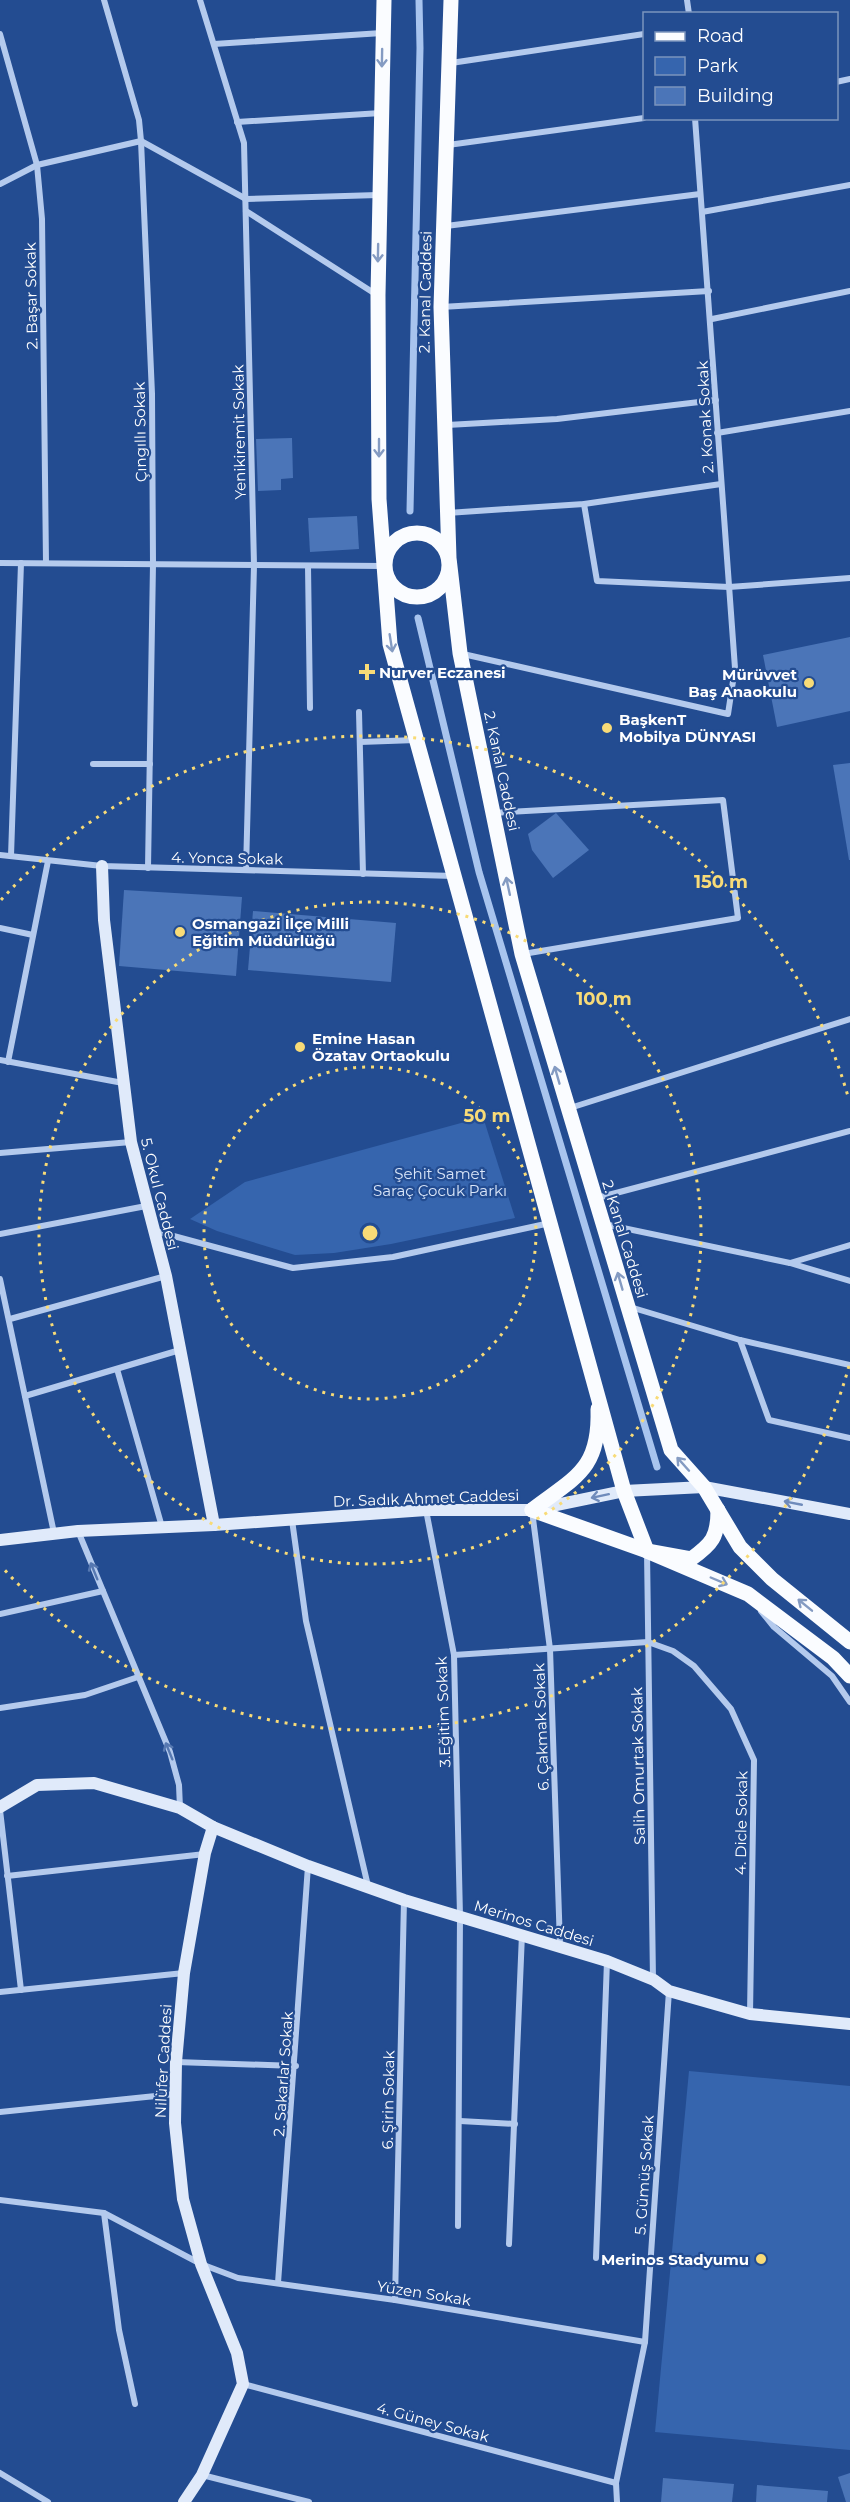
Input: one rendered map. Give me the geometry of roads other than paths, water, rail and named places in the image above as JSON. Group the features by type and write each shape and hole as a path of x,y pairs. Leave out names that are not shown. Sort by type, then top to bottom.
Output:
{"main road":[{"path":"384,0 379,195 379,498 390,644 550,1223 598,1388 624,1491 647,1551"},
{"name":"2. Kanal Caddesi","path":"451,0 441,307 449,558 460,653 522,954 671,1450 704,1487 741,1547 772,1579 850,1642"},
{"path":"418,532 438,540 449,558 449,569 439,588 420,597 400,592 392,585 385,566 390,546 398,539 418,532"},
{"name":"5. Okul Caddesi","path":"102,866 104,920 130,1142 166,1276 214,1525"},
{"path":"532,1510 588,1465 596,1446 598,1388"},
{"name":"Dr. Sadık Ahmet Caddesi","path":"0,1540 78,1531 214,1525 426,1510 532,1510 624,1491 704,1487 850,1514"},
{"path":"532,1510 647,1551 748,1594 833,1658 850,1676"},
{"path":"647,1551 691,1559 707,1548 718,1530 718,1510"},
{"path":"0,1808 37,1785 94,1783 180,1808 213,1827"},
{"name":"Merinos Caddesi","path":"213,1827 309,1866 404,1900 607,1961 654,1980 669,1992 750,2014 850,2024"},
{"name":"Nilüfer Caddesi","path":"213,1827 205,1853 184,1973 176,2062 175,2123 183,2199 201,2264 237,2353 243,2384"},
{"path":"184,2502 202,2475 243,2384"}],"street":[{"name":"Çıngıllı Sokak","path":"104,0 139,120 141,141 152,394 153,564 148,868"},
{"name":"Yenikiremit Sokak","path":"200,0 244,142 254,565 246,870"},
{"path":"214,44 383,33"},
{"name":"2. Başar Sokak","path":"0,34 37,165 42,219 46,563"},
{"path":"450,63 643,34"},
{"path":"237,122 381,113"},
{"path":"448,145 643,118"},
{"name":"2. Konak Sokak","path":"460,653 728,714 735,668 717,433 710,291 695,120"},
{"path":"0,184 37,165 141,141 246,199 379,195"},
{"path":"702,212 850,185"},
{"path":"445,226 700,194"},
{"path":"246,211 378,295"},
{"path":"441,307 710,291"},
{"path":"712,319 850,291"},
{"path":"443,425 557,419 716,399"},
{"path":"717,433 850,411"},
{"path":"447,513 584,504 721,484"},
{"path":"584,504 597,581 729,587 850,578"},
{"path":"0,563 385,566"},
{"path":"11,856 21,563"},
{"path":"308,566 310,708"},
{"path":"359,712 363,874"},
{"path":"360,742 417,740"},
{"path":"93,764 150,764"},
{"path":"492,813 723,800 738,918 522,954"},
{"name":"4. Yonca Sokak","path":"0,855 102,866 454,876"},
{"path":"8,1062 48,861"},
{"path":"0,928 33,935"},
{"path":"567,1108 850,1019"},
{"path":"0,1060 123,1083"},
{"path":"594,1199 850,1131"},
{"path":"0,1153 130,1142"},
{"path":"0,1234 146,1206"},
{"path":"155,1231 293,1268 393,1257 550,1223"},
{"path":"603,1223 790,1263 850,1281"},
{"path":"790,1263 850,1245"},
{"path":"10,1319 166,1276"},
{"path":"0,1279 54,1533"},
{"path":"627,1307 740,1340 850,1365"},
{"path":"740,1340 769,1420 850,1438"},
{"path":"25,1396 180,1350"},
{"path":"117,1369 162,1528"},
{"name":"3.Eğitim Sokak","path":"426,1510 454,1655 460,1916 458,2226"},
{"name":"6. Çakmak Sokak","path":"532,1510 550,1648 560,1945"},
{"path":"292,1519 306,1621 368,1886"},
{"path":"78,1531 176,1768 180,1808"},
{"name":"Salih Omurtak Sokak","path":"647,1551 654,1980"},
{"path":"0,1614 103,1591"},
{"path":"748,1594 774,1627 832,1676 850,1702"},
{"path":"454,1655 648,1642"},
{"name":"4. Dicle Sokak","path":"648,1642 673,1651 694,1666 731,1709 754,1760 750,2014"},
{"path":"0,1708 86,1695 138,1677"},
{"path":"0,1808 21,1990"},
{"path":"7,1876 205,1853"},
{"name":"2. Sakarlar Sokak","path":"278,2283 296,2066 309,1866"},
{"name":"6. Şirin Sokak","path":"395,2300 404,1900"},
{"path":"509,2244 522,1934"},
{"path":"596,2258 607,1961"},
{"path":"0,1992 184,1973"},
{"name":"5. Gümüş Sokak","path":"617,2502 616,2483 645,2342 669,1992"},
{"path":"176,2062 296,2066"},
{"path":"0,2112 175,2094"},
{"path":"460,2121 515,2124"},
{"name":"Yüzen Sokak","path":"0,2200 104,2214 201,2264 238,2278 395,2300 645,2342"},
{"path":"104,2214 119,2330 135,2404"},
{"name":"4. Güney Sokak","path":"243,2384 616,2483"},
{"path":"0,2473 48,2502"},
{"path":"202,2475 309,2502"}],"waterway":[{"path":"410,511 420,48 419,0"},
{"path":"418,618 479,872 657,1467"}],"place":[{"name":"Nurver Eczanesi","path":"367,672"},
{"name":"Mürüvvet Baş Anaokulu","path":"809,683"},
{"name":"BaşkenT Mobilya DÜNYASI","path":"607,728"},
{"name":"Osmangazi İlçe Milli Eğitim Müdürlüğü","path":"180,932"},
{"name":"Emine Hasan Özatav Ortaokulu","path":"300,1047"},
{"name":"Merinos Stadyumu","path":"761,2259"}],"park label":[{"name":"Şehit Samet Saraç Çocuk Parkı","path":"440,1182"}]}
